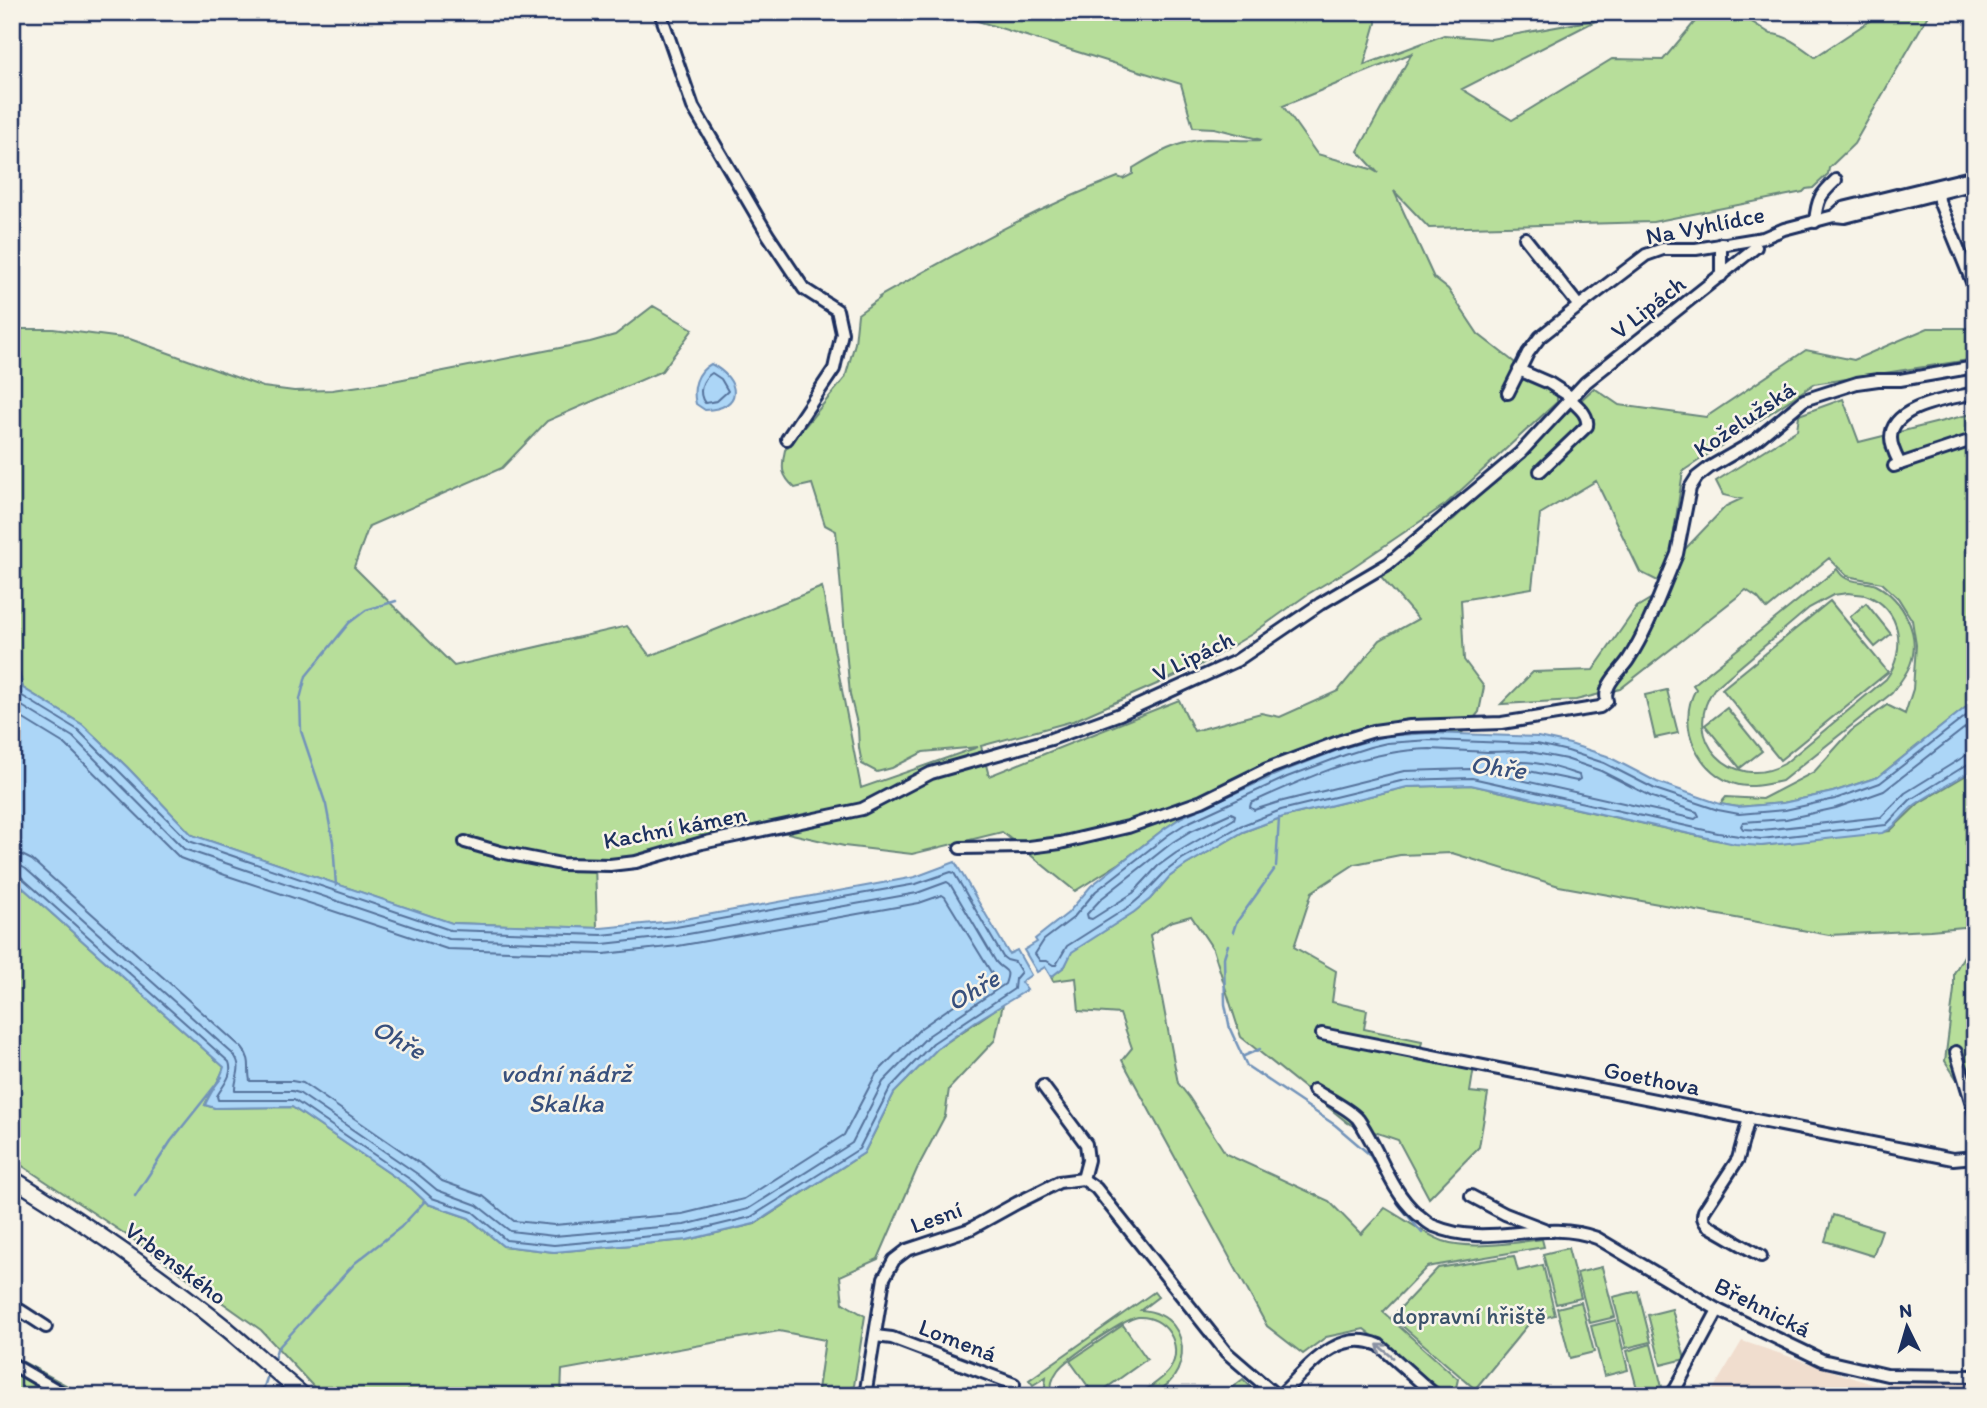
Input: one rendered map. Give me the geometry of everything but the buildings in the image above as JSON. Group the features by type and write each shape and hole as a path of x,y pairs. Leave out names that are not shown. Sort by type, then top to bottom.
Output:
{"main road":[{"name":"Vrbenského","path":"12,1178 100,1235 227,1329 304,1396"}],"street":[{"path":"660,12 694,107 768,235 804,289 837,310 842,333 834,369 787,439"},
{"name":"Na Vyhlídce","path":"1508,393 1528,353 1540,337 1646,255 1663,249 1696,249 1763,238 1784,229 1834,216 1845,216 1975,176"},
{"path":"1815,222 1816,204 1821,194 1836,180"},
{"name":"Na Vyhlídce","path":"1938,189 1975,184"},
{"path":"1938,189 1939,201 1972,282"},
{"path":"1525,238 1579,306"},
{"name":"V Lipách","path":"1721,244 1721,276"},
{"name":"V Lipách","path":"769,830 862,809 931,773 1051,739 1120,714 1236,661 1320,604 1388,564 1520,453 1586,382 1756,247"},
{"name":"Koželužská","path":"960,848 1029,847 1060,843 1128,827 1189,806 1289,760 1374,731 1410,726 1502,723 1594,709 1607,701 1606,690 1641,638 1677,554 1690,488 1696,477 1755,441 1804,400 1857,383 1900,380 1975,367"},
{"path":"1519,370 1549,383 1570,398 1586,415 1588,421 1587,426 1540,471"},
{"path":"1975,393 1909,411 1895,422 1891,438 1897,465 1975,439"},
{"name":"Kachní kámen","path":"466,842 561,864 621,865 702,843 769,830"},
{"name":"Goethova","path":"1322,1034 1953,1159 1975,1157"},
{"path":"1956,1052 1975,1114"},
{"path":"1043,1086 1086,1144 1088,1160 1083,1179 1096,1188 1226,1352 1278,1396 1328,1349 1352,1340 1371,1341 1379,1345 1436,1396"},
{"name":"Břehnická","path":"1314,1090 1357,1117 1393,1184 1409,1207 1431,1225 1470,1236 1490,1237 1546,1230 1583,1233 1597,1238 1718,1310 1822,1360 1887,1375 1975,1377"},
{"path":"1748,1118 1738,1159 1703,1216 1707,1225 1761,1256"},
{"name":"Lesní","path":"865,1396 884,1278 888,1269 901,1255 908,1250 970,1229 1059,1182 1083,1179"},
{"name":"Břehnická","path":"1471,1196 1505,1214 1546,1230"},
{"path":"12,1305 46,1327"},
{"path":"1670,1396 1718,1310"},
{"name":"Lomená","path":"875,1336 892,1338 1014,1384 1012,1396"},
{"path":"12,1364 67,1396"}],"shaded area":[{"path":"1742,1341 1875,1385 1975,1383 1975,1396 1709,1396"}],"green space":[{"path":"926,12 1375,12 1376,23 1364,65 1444,35 1491,39 1599,19 1462,89 1512,120 1612,59 1663,60 1703,12 1736,12 1771,34 1794,42 1815,57 1883,12 1930,12 1854,144 1829,168 1828,174 1813,188 1803,192 1653,222 1429,228 1394,191 1434,278 1448,289 1478,334 1514,362 1519,383 1525,378 1541,384 1557,394 1557,402 1446,504 1252,634 1200,665 1073,721 981,746 989,776 1179,700 1194,731 1261,713 1280,717 1338,691 1380,640 1418,619 1377,572 1454,519 1594,388 1619,405 1706,417 1806,350 1854,360 1928,328 1975,328 1975,359 1814,384 1683,471 1669,566 1726,506 1741,499 1723,495 1716,481 1797,430 1799,415 1843,399 1859,442 1975,413 1975,700 1878,777 1833,792 1783,803 1738,807 1720,804 1726,797 1762,799 1814,772 1851,731 1887,705 1905,714 1913,689 1916,645 1912,620 1898,598 1882,583 1847,576 1829,558 1767,609 1758,598 1746,590 1620,689 1576,700 1501,704 1533,672 1593,670 1637,607 1670,587 1640,572 1596,481 1540,514 1532,588 1461,600 1464,660 1484,687 1479,712 1461,734 1385,736 1343,748 1284,771 1182,817 1120,863 1075,891 1002,832 912,854 844,846 766,828 595,864 597,928 451,923 192,835 83,725 23,688 12,646 12,326 19,329 53,329 130,339 263,387 294,391 332,390 388,382 590,342 615,335 653,306 693,329 662,371 547,421 502,468 369,526 354,567 454,666 627,626 650,656 822,587 861,788 978,747 923,752 892,768 877,772 862,764 858,728 850,695 836,531 825,525 812,484 795,488 787,479 783,467 785,450 845,378 855,343 858,314 879,297 1026,217 1118,177 1123,179 1133,174 1133,168 1168,149 1186,142 1206,139 1262,140 1214,128 1193,127 1181,84 952,13 933,15","holes":["1412,53 1358,151 1378,173 1317,154 1283,106"]},
{"path":"1837,569 1847,579 1876,585 1886,591 1902,609 1912,630 1914,642 1910,665 1892,693 1782,781 1744,786 1725,780 1712,771 1702,760 1690,733 1690,703 1696,689 1693,685","holes":["1833,595 1865,595 1877,601 1887,609 1893,619 1897,631 1897,656 1886,679 1784,764 1765,771 1746,771 1730,766 1717,756 1707,742 1703,725 1705,707 1714,689 1809,608"]},
{"path":"1830,601 1888,672 1780,760 1722,689"},
{"path":"1866,603 1891,634 1875,647 1850,617"},
{"path":"1667,690 1678,733 1655,738 1645,695"},
{"path":"1727,708 1762,751 1740,768 1705,725"},
{"path":"1975,770 1975,926 1829,935 1559,886 1452,853 1400,855 1355,864 1312,892 1294,947 1336,971 1332,1002 1367,1010 1364,1029 1422,1041 1419,1055 1474,1067 1470,1092 1488,1094 1479,1147 1429,1198 1398,1140 1348,1123 1241,1037 1213,949 1191,916 1170,922 1150,935 1178,1083 1226,1154 1329,1201 1361,1234 1385,1208 1428,1234 1454,1244 1492,1245 1542,1239 1544,1247 1427,1267 1383,1312 1458,1379 1454,1396 1449,1396 1364,1329 1326,1337 1303,1354 1267,1326 1122,1060 1132,1048 1120,1014 1079,1011 1076,978 1053,981 1051,977 1065,966 1071,952 1134,912 1150,899 1169,877 1243,832 1283,817 1407,787 1471,785 1716,840 1761,846 1890,831 1919,803"},
{"path":"12,878 224,1067 205,1105 215,1108 292,1107 411,1188 428,1204 469,1218 503,1246 554,1252 687,1240 755,1224 864,1153 894,1093 937,1049 1003,1004 995,1040 949,1089 945,1116 917,1169 878,1259 840,1276 843,1303 865,1316 854,1386 844,1394 818,1390 825,1340 779,1331 562,1370 561,1396 322,1396 261,1330 134,1240 12,1159"},
{"path":"1975,937 1975,1097 1967,1095 1945,1061 1954,973"},
{"path":"1833,1215 1882,1230 1873,1256 1825,1241"},
{"path":"1568,1248 1581,1298 1556,1304 1543,1254"},
{"name":"dopravní hřiště","path":"1514,1256 1518,1271 1543,1265 1555,1315 1531,1321 1475,1389 1392,1317 1438,1268"},
{"path":"1602,1267 1615,1317 1590,1323 1577,1273"},
{"path":"1638,1291 1651,1342 1626,1348 1613,1297"},
{"path":"1154,1292 1158,1297 1141,1310 1161,1315 1174,1326 1181,1339 1182,1355 1178,1370 1169,1383 1155,1393 1137,1396 1167,1373 1174,1360 1175,1350 1170,1333 1164,1326 1148,1318 1131,1319 1063,1365 1053,1379 1051,1396 1044,1396 1046,1377 1033,1385 1029,1380"},
{"path":"1581,1302 1594,1352 1570,1358 1557,1308"},
{"path":"1672,1309 1685,1359 1661,1365 1648,1315"},
{"path":"1616,1320 1628,1370 1604,1376 1591,1326"},
{"path":"1123,1325 1147,1359 1095,1396 1070,1361"},
{"path":"1651,1344 1664,1395 1639,1396 1627,1351"},
{"path":"12,1356 86,1396 12,1396"},
{"path":"1243,1379 1260,1396 1221,1396"}],"water":[{"path":"711,364 728,378 734,393 726,405 705,410 696,404 695,387 699,376"},
{"name":"vodní nádrž Skalka","path":"12,646 23,688 83,725 192,835 452,923 601,928 674,921 915,877 955,862 1009,954 1017,950 1031,975 1021,982 1027,990 937,1049 894,1093 864,1153 754,1224 687,1240 554,1252 503,1246 469,1218 428,1204 411,1188 292,1107 215,1108 205,1105 224,1067 12,878"},
{"name":"Ohře","path":"1975,700 1975,768 1916,804 1892,828 1882,833 1761,846 1735,844 1471,785 1407,787 1283,817 1243,832 1169,877 1150,899 1134,912 1072,952 1065,966 1051,977 1045,967 1037,972 1024,950 1037,942 1035,939 1068,913 1091,886 1182,817 1284,771 1343,748 1385,736 1430,733 1538,737 1607,756 1657,782 1720,804 1738,807 1783,803 1833,792 1878,777"}],"waterway":[{"path":"336,886 333,842 326,805 301,731 300,699 306,676 349,623 366,610 396,601"},
{"path":"1276,867 1279,818"},
{"path":"1233,932 1236,923 1274,870"},
{"path":"1228,945 1224,957 1225,1004 1230,1029 1247,1066 1335,1125 1369,1154 1399,1205 1422,1233"},
{"path":"1244,1056 1260,1049"},
{"path":"135,1196 171,1141 222,1077"},
{"path":"273,1363 277,1349 355,1263 401,1227 425,1201"},
{"path":"261,1396 269,1372"}]}
